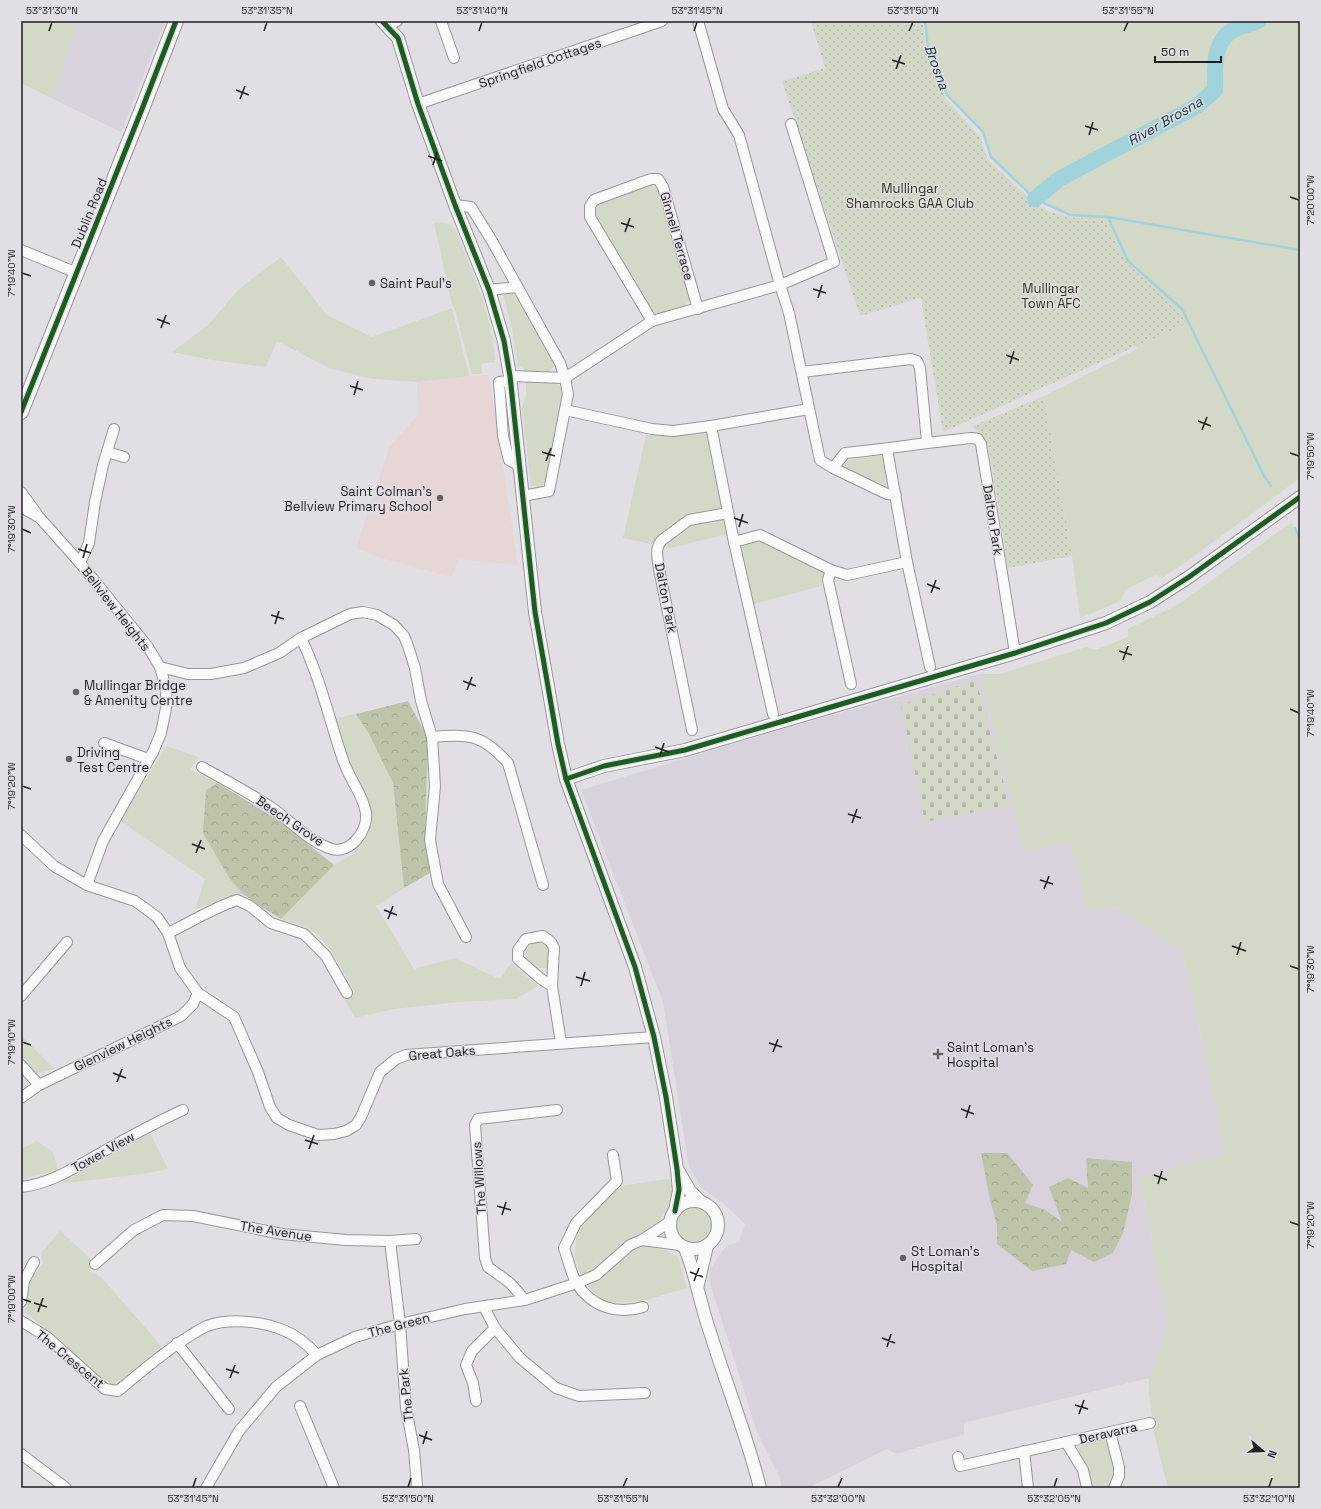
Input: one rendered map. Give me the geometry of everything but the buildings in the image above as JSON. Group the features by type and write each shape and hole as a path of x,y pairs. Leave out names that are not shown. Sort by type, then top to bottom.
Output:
{"main road":[{"name":"Dublin Road","path":"21,412 176,21"}],"street":[{"path":"441,21 454,58"},
{"name":"Springfield Cottages","path":"418,104 662,21"},
{"path":"698,21 722,109 739,135 789,313 820,460 887,494 896,495"},
{"path":"389,23 398,38 418,104 455,205 489,290 504,341 510,378 535,612 558,744 566,778 635,967 654,1037 666,1097 677,1169 678,1190 673,1216 672,1234 682,1246 698,1285 708,1326 752,1457 760,1488"},
{"path":"510,378 565,378 652,321 780,285 834,262 791,124"},
{"name":"Ginnell Terrace","path":"652,321 590,217 590,206 594,200 651,179 658,180 663,187 698,309"},
{"path":"455,205 471,207 492,241 560,363 565,378 568,394 549,491 523,496"},
{"path":"21,250 77,273"},
{"path":"489,290 517,287"},
{"path":"802,372 911,359 916,361 920,368 927,442"},
{"path":"565,410 652,429 673,431 809,409"},
{"path":"711,426 734,542 773,714"},
{"path":"80,563 89,543 95,502 114,429"},
{"name":"Dalton Park","path":"834,468 845,453 887,449 927,442 972,438 978,439 981,444 1014,653"},
{"path":"887,449 907,562 930,667"},
{"path":"107,452 124,457"},
{"path":"21,492 40,518"},
{"path":"566,778 604,766 692,748 1014,653 1106,623 1150,602 1189,578 1300,497"},
{"name":"Bellview Heights","path":"21,507 40,518 80,563 148,647 160,668 166,692 166,708 161,733 153,752 103,841 87,885"},
{"name":"Dalton Park","path":"692,730 659,569 657,549 658,544 662,540 689,520 728,513"},
{"path":"734,542 760,535 831,570 847,575 907,562"},
{"path":"831,570 828,580 851,684"},
{"path":"160,668 188,674 211,674 244,668 279,653 301,638 350,614 363,612 377,615 394,624 404,636 408,646 415,668 421,701 432,737 435,786 430,840 438,884 466,937"},
{"name":"Beech Grove","path":"202,767 272,808 302,832 324,845 333,849 348,848 358,838 365,828 366,814 362,798 343,761 331,717 310,658 301,638"},
{"path":"432,737 456,734 478,738 496,750 508,763 543,885"},
{"path":"104,743 148,759"},
{"path":"21,836 54,866 87,885 135,901 157,917 168,933 180,968 198,993"},
{"path":"168,933 194,921 218,907 237,900 250,906 271,923 304,934 326,956 347,992"},
{"path":"552,986 540,979 518,959 518,950 526,939 543,936 551,942 554,948 552,986 561,1043"},
{"path":"21,996 67,942"},
{"name":"Great Oaks","path":"198,993 234,1017 248,1048 270,1107 278,1118 288,1125 318,1135 334,1134 346,1131 356,1125 362,1117 380,1072 396,1059 406,1055 654,1037"},
{"name":"Glenview Heights","path":"21,1098 39,1086 181,1016 193,1004 198,993"},
{"path":"21,1065 39,1086"},
{"name":"Tower View","path":"21,1187 53,1180 155,1123 183,1110"},
{"name":"The Willows","path":"525,1300 510,1283 488,1267 485,1258 475,1125 478,1119 557,1110"},
{"path":"612,1155 617,1181 576,1223 564,1248 577,1283 588,1296 611,1310 632,1310 643,1307"},
{"path":"642,1240 697,1249 707,1246 716,1237 719,1226 713,1210 700,1201 690,1191 677,1169"},
{"path":"673,1216 683,1204 700,1201"},
{"name":"The Avenue","path":"95,1264 134,1230 163,1215 193,1216 282,1234 346,1240 390,1241 416,1239"},
{"name":"The Green","path":"206,1488 239,1431 248,1420 276,1387 317,1355 355,1337 400,1324 465,1308 484,1307 525,1300 577,1283 596,1274 630,1245 642,1240 673,1216"},
{"path":"390,1241 400,1324"},
{"path":"698,1285 707,1246"},
{"path":"21,1302 24,1280 34,1262"},
{"path":"484,1307 495,1328 520,1358 556,1388 579,1396 645,1393"},
{"name":"The Crescent","path":"21,1321 47,1337 105,1388 118,1391 177,1344 207,1326 224,1322 264,1324 283,1330 306,1343 317,1355"},
{"name":"The Park","path":"400,1324 406,1408 414,1450 416,1488"},
{"path":"476,1401 473,1383 466,1365 472,1351 495,1328"},
{"path":"177,1344 229,1409"},
{"path":"300,1406 334,1488"},
{"name":"Deravarra","path":"958,1457 960,1466 1150,1423"},
{"path":"1110,1432 1119,1467 1119,1476 1114,1488"},
{"name":"Deravarra","path":"1066,1442 1083,1470 1087,1488"},
{"path":"1024,1451 1028,1488"},
{"path":"21,1454 66,1488"}],"shaded area":[{"path":"78,21 165,21 121,132 53,99"},
{"name":"Saint Colman's Bellview Primary School","path":"489,375 518,565 458,559 452,577 377,557 356,548 389,447 418,415 417,382"},
{"name":"Saint Loman's Hospital","path":"979,674 1024,851 1070,842 1088,912 1116,907 1182,950 1216,1105 1224,1154 1140,1178 1168,1326 1149,1378 964,1423 964,1435 896,1454 887,1449 808,1488 782,1488 779,1476 757,1432 709,1280 711,1268 719,1255 727,1246 739,1242 745,1224 723,1203 703,1189 689,1167 663,1002 581,790 779,730"}],"green space":[{"path":"21,21 78,21 53,99 21,83"},
{"path":"811,21 923,21 926,48 944,97 980,137 988,160 1036,204 1051,212 1070,217 1105,221 1127,263 1182,315 1186,324 943,432 921,298 860,316 782,81 825,68"},
{"path":"925,21 1300,21 1300,478 1163,578 1155,575 1125,590 1121,601 1080,618 1072,556 1044,396 1137,349 1080,215 1070,215 1035,199 991,157 983,132 947,95 928,48"},
{"path":"649,185 661,191 691,297 686,305 658,315 651,309 594,214 596,204"},
{"path":"441,222 451,225 455,230 486,310 493,343 495,362 484,363 481,365 482,374 472,374 455,310 452,305 434,223"},
{"path":"281,257 327,315 372,337 452,308 469,376 417,382 373,379 329,368 277,341 266,367 212,360 172,352 208,325 239,289"},
{"path":"508,292 519,300 555,363 554,367 546,374 525,373 524,369 518,365 511,324 503,293"},
{"path":"542,381 553,383 558,385 564,392 548,475 543,485 538,487 531,486 522,407 526,397 526,382"},
{"path":"1044,396 1072,556 1008,568 989,448 973,426"},
{"path":"705,433 707,435 727,534 670,548 623,538 646,435 690,435"},
{"path":"889,454 895,488 842,469 845,461"},
{"path":"1292,522 1300,539 1300,1488 1168,1488 1154,1434 1149,1394 1149,1378 1168,1326 1140,1178 1224,1154 1216,1105 1182,950 1116,907 1088,912 1070,842 1024,852 979,674 1000,674 1086,647 1095,650 1128,637 1128,629 1179,604"},
{"path":"760,541 824,572 821,586 754,604 740,545"},
{"path":"976,680 1009,803 1007,806 925,822 901,705"},
{"path":"408,701 428,738 425,840 430,873 404,888 393,783 369,734 356,714"},
{"path":"356,714 369,734 393,783 404,888 376,906 414,969 455,958 500,979 511,963 538,986 516,999 459,1002 394,1009 355,1018 345,1000 355,993 327,945 312,930 299,924 281,919 334,865 353,854 369,830 371,810 348,759 337,718"},
{"path":"167,746 198,757 190,770 218,783 206,790 230,879 243,894 195,909 205,879 119,820"},
{"path":"218,783 278,820 334,865 281,919 243,894 230,879 203,833 206,790"},
{"path":"535,942 549,945 550,965 547,968 539,968 526,960 525,951"},
{"path":"21,1035 54,1069 36,1073 21,1056"},
{"path":"150,1133 168,1169 149,1173 60,1184"},
{"path":"37,1141 53,1152 58,1170 21,1179 21,1149"},
{"path":"981,1153 1007,1153 1033,1185 1025,1203 1045,1210 1062,1222 1049,1187 1068,1178 1088,1188 1086,1158 1132,1162 1132,1194 1123,1233 1113,1253 1094,1262 1071,1250 1066,1264 1032,1271 997,1244 997,1225 990,1200"},
{"path":"666,1179 673,1180 670,1204 658,1223 634,1244 665,1250 678,1257 687,1288 643,1301 607,1303 592,1292 579,1271 575,1256 576,1237 593,1212 621,1186"},
{"path":"694,1205 709,1211 715,1226 709,1241 694,1247 679,1241 673,1226 679,1211"},
{"path":"60,1231 89,1257 90,1272 101,1277 163,1348 114,1386 105,1382 25,1312 29,1286 34,1275 43,1263 41,1253"},
{"path":"1104,1440 1108,1442 1115,1475 1110,1488 1094,1488 1087,1469 1078,1452 1081,1445"}],"waterway":[{"name":"Brosna","path":"925,21 928,48 947,95 983,132 991,157 1035,199 1070,215 1108,217 1300,250"},
{"name":"River Brosna","path":"1035,199 1059,179 1197,106 1215,90 1216,55 1222,40 1235,29 1258,21"},
{"path":"1108,217 1128,261 1182,309 1264,476 1271,486"},
{"path":"1295,528 1300,539"}],"cycle path":[{"path":"21,412 176,21"},
{"path":"382,21 398,38 418,104 455,205 489,290 504,341 510,376 535,612 558,744 566,779 635,967 654,1037 666,1097 677,1169 679,1190 675,1211"},
{"path":"566,779 604,766 685,750 1015,653 1106,623 1150,602 1189,577 1300,497"}],"place":[{"name":"Saint Paul's","path":"372,283"},
{"name":"Saint Colman's Bellview Primary School","path":"440,498"},
{"name":"Mullingar Bridge & Amenity Centre","path":"76,692"},
{"name":"Driving Test Centre","path":"69,759"},
{"name":"Saint Loman's Hospital","path":"938,1054"},
{"name":"St Loman's Hospital","path":"903,1258"}],"park label":[{"name":"Mullingar Shamrocks GAA Club","path":"910,196"},
{"name":"Mullingar Town AFC","path":"1051,296"}]}
